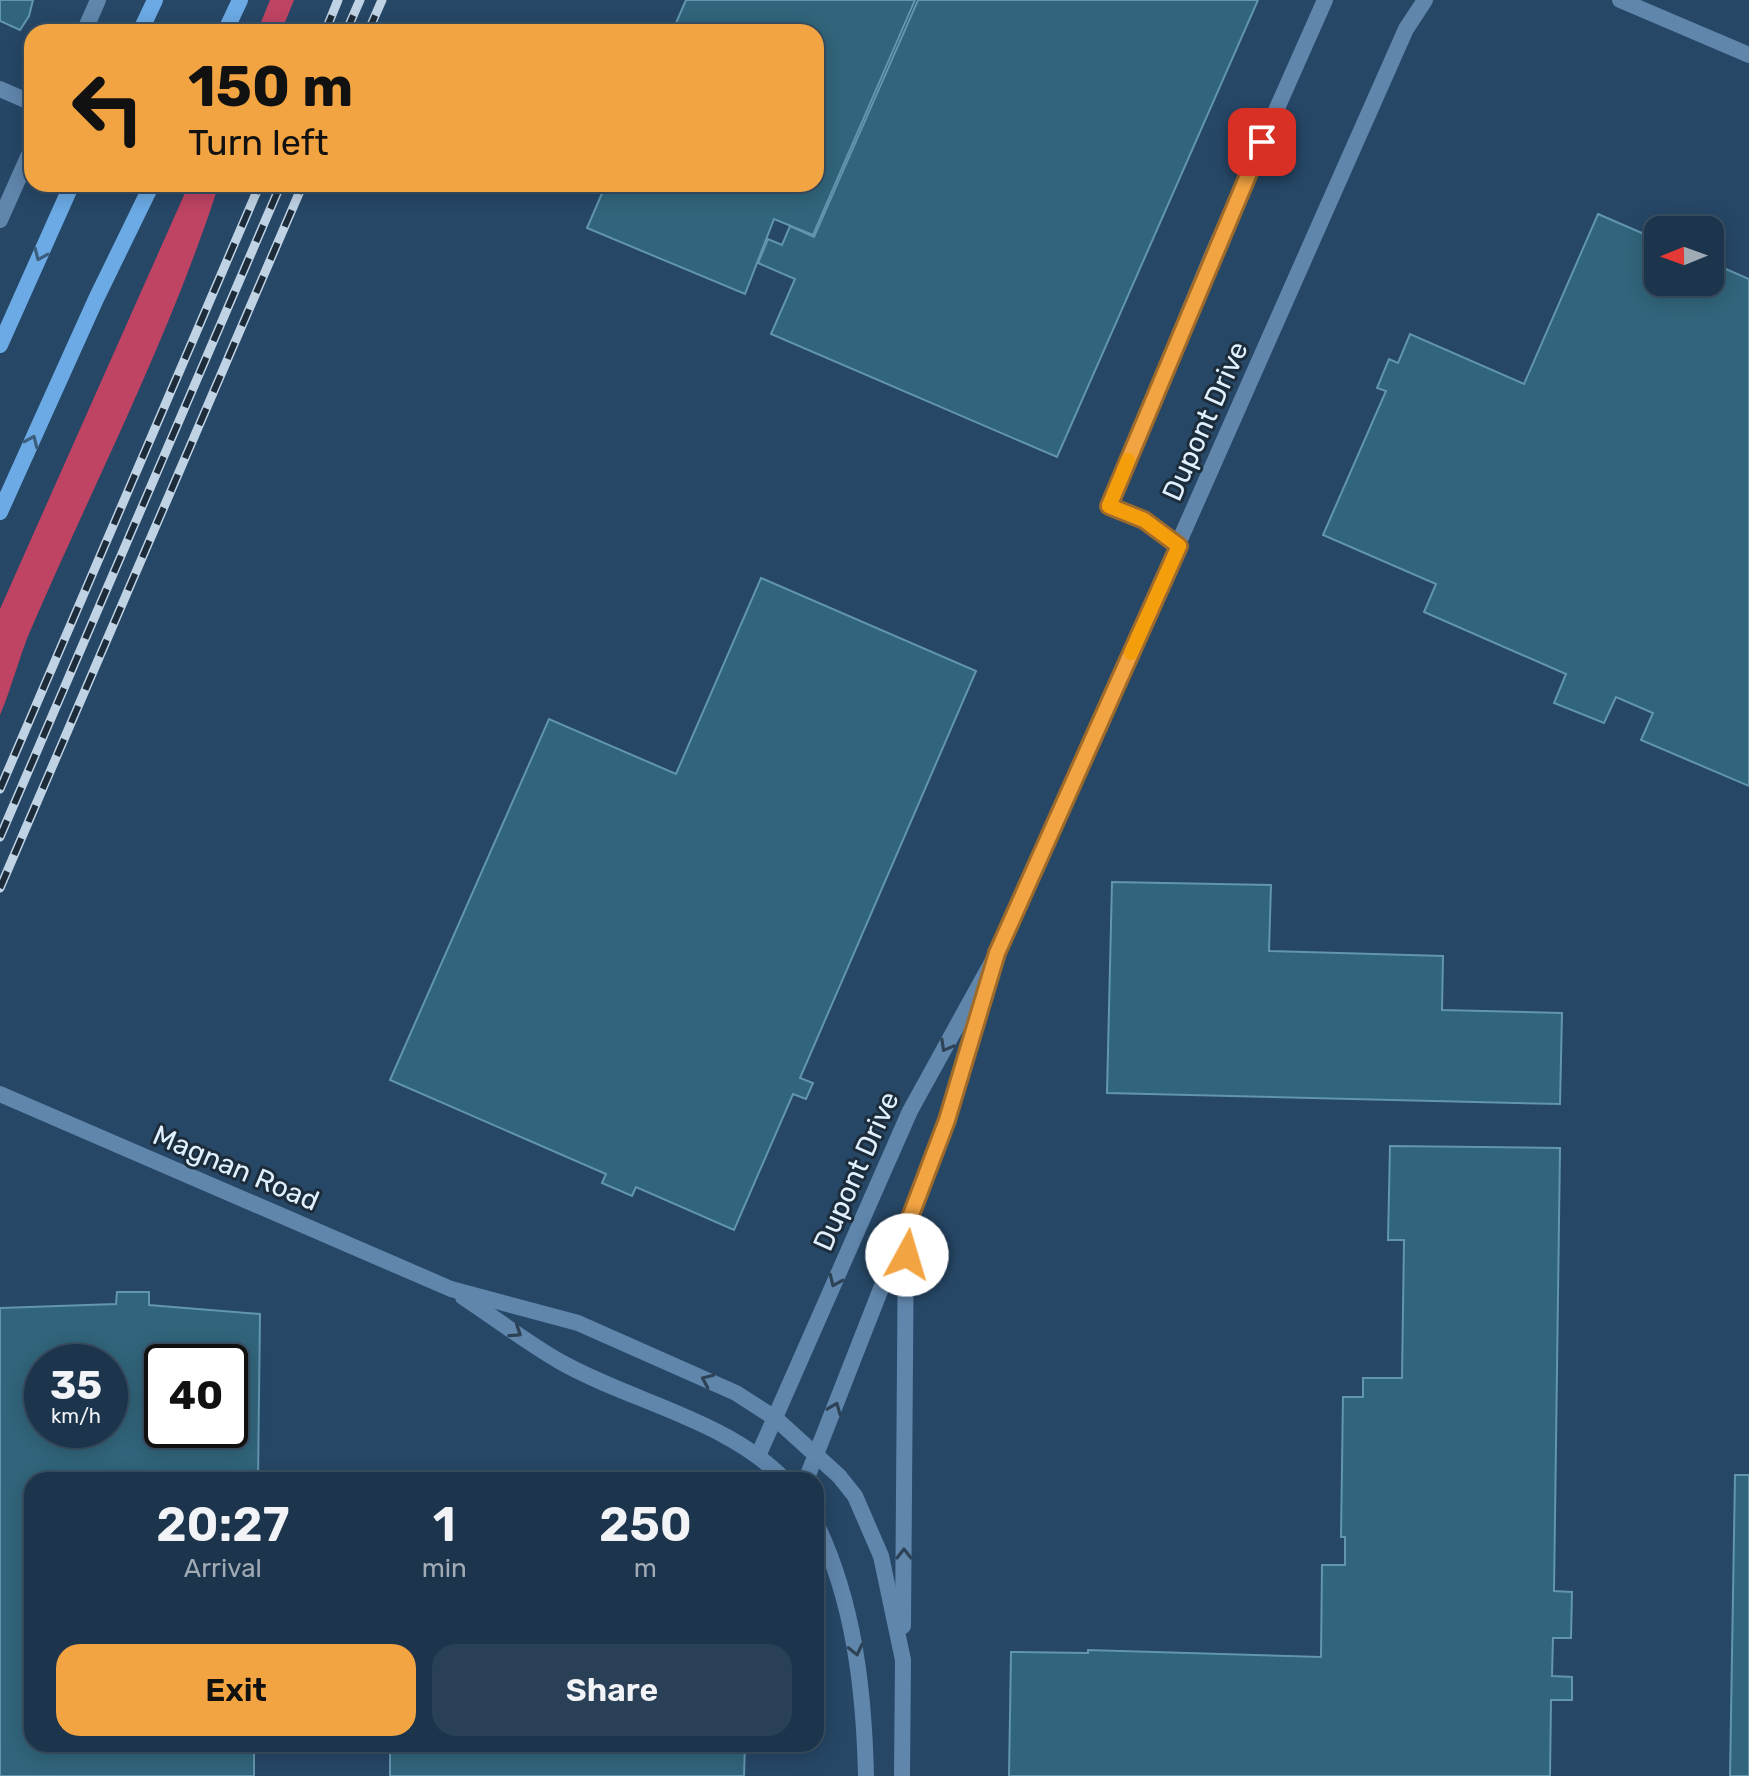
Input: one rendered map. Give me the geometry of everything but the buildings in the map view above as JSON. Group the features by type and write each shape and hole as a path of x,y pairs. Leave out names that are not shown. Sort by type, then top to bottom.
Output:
{"main road":[{"path":"144,24 155,0"},
{"path":"229,24 240,0"},
{"path":"0,345 68,192"},
{"path":"0,512 148,192"}],"street":[{"path":"88,24 98,0"},
{"path":"1179,546 1144,520 1109,506 1212,255 1325,0"},
{"name":"Dupont Drive","path":"758,1456 910,1111 997,953 1406,29 1425,0"},
{"path":"1620,0 1749,55"},
{"path":"0,89 24,100"},
{"path":"0,220 24,166"},
{"name":"Dupont Drive","path":"809,1472 947,1120 997,953"},
{"name":"Magnan Road","path":"0,1094 451,1289 578,1323 736,1393 775,1418"},
{"path":"902,1776 906,1228"},
{"name":"Magnan Road","path":"451,1289 560,1362 758,1456 776,1472"},
{"path":"775,1418 816,1454 855,1496 870,1522 881,1556 903,1660"},
{"path":"824,1539 858,1656 866,1776"}],"shaded area":[{"path":"270,0 294,0 284,24 260,24"},
{"path":"185,192 216,192 178,297 31,629 0,715 0,609"}],"railway":[{"path":"328,24 338,0"},
{"path":"350,24 360,0"},
{"path":"372,24 382,0"},
{"path":"0,789 257,192"},
{"path":"0,837 278,192"},
{"path":"0,888 300,192"}],"slow traffic":[{"path":"1128,460 1109,506 1144,520 1179,546 1131,653"}],"route":[{"path":"907,1255 906,1228 947,1120 997,953 1179,546 1144,520 1109,506 1262,142"}]}
